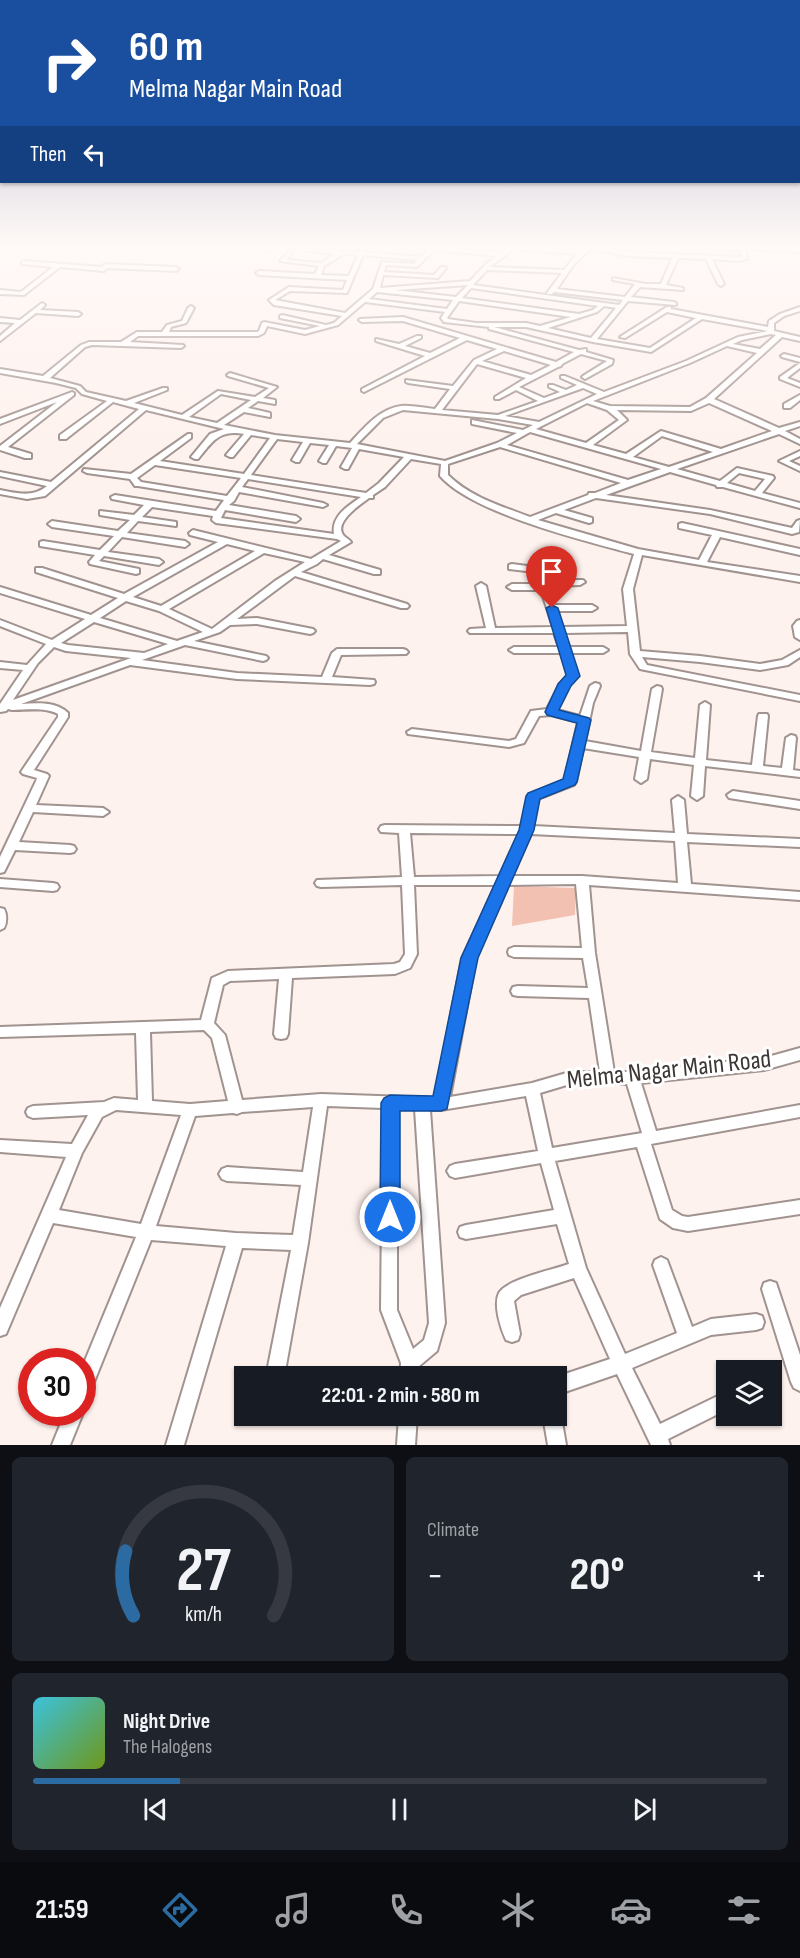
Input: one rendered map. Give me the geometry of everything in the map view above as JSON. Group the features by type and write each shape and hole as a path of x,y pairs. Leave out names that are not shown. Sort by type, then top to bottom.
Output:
{"street":[{"path":"0,339 30,314"},
{"path":"164,335 169,326 184,322 188,314"},
{"path":"368,314 362,320 400,319 559,364"},
{"path":"400,319 405,314"},
{"path":"447,314 444,318 446,321 476,325 611,362 585,377"},
{"path":"518,324 528,314"},
{"path":"571,314 611,319"},
{"path":"541,328 586,314"},
{"path":"497,398 581,352 596,341 615,314"},
{"path":"623,337 659,314"},
{"path":"688,314 800,338"},
{"path":"586,401 610,408 691,409 709,400 763,352 774,332 771,322 785,314"},
{"path":"123,344 133,335 258,334 262,332 263,325 266,324 305,332 336,324 347,315"},
{"path":"282,317 326,326"},
{"path":"476,325 518,324 651,350 701,317"},
{"path":"0,320 21,322"},
{"path":"0,422 76,392 232,429 275,437 354,446 445,463 500,445 586,401 688,362 740,338 774,332"},
{"path":"389,350 419,337"},
{"path":"364,390 465,338"},
{"path":"378,340 429,355"},
{"path":"726,344 763,352"},
{"path":"44,379 86,345 181,346"},
{"path":"437,411 476,361 502,349"},
{"path":"784,356 800,360"},
{"path":"476,361 533,378"},
{"path":"800,365 782,378 800,385"},
{"path":"0,371 78,387 76,392 2,448 28,456"},
{"path":"218,426 274,387 230,375"},
{"path":"563,378 603,394"},
{"path":"408,381 454,388"},
{"path":"551,386 565,392"},
{"path":"498,417 582,386"},
{"path":"515,388 544,400"},
{"path":"128,403 165,389"},
{"path":"184,417 220,392 272,402"},
{"path":"787,406 800,397"},
{"path":"63,437 112,399"},
{"path":"709,400 800,442"},
{"path":"0,492 32,497 42,494 145,407"},
{"path":"587,446 623,420 610,408"},
{"path":"242,409 267,415"},
{"path":"345,467 354,446 381,417 396,409 498,417 539,424"},
{"path":"475,422 528,431 587,446 800,506"},
{"path":"532,519 592,495 672,470 800,424"},
{"path":"195,457 213,436 232,429"},
{"path":"230,454 249,432"},
{"path":"627,457 662,433 721,452"},
{"path":"87,471 133,477 188,436"},
{"path":"1,709 212,632 295,573 347,542 339,537 216,520 275,437"},
{"path":"296,460 308,441"},
{"path":"323,462 334,443"},
{"path":"500,445 628,483"},
{"path":"800,453 783,461 800,469"},
{"path":"339,537 337,524 343,514 370,496 404,465 410,455"},
{"path":"153,462 370,496"},
{"path":"445,463 444,476 459,489 502,509 592,540 639,552 800,579"},
{"path":"720,485 737,470 770,478 757,494"},
{"path":"0,474 53,485"},
{"path":"133,477 138,484 231,499"},
{"path":"238,489 323,505"},
{"path":"592,495 710,512 792,531 796,530 800,523"},
{"path":"115,497 150,504 296,519"},
{"path":"136,571 93,563 150,504"},
{"path":"554,510 589,520"},
{"path":"103,513 173,524"},
{"path":"52,524 185,544"},
{"path":"682,526 800,552"},
{"path":"193,532 377,572"},
{"path":"702,563 717,534"},
{"path":"1,709 41,653 53,644 125,598 227,540"},
{"path":"43,543 159,562"},
{"path":"162,609 264,549"},
{"path":"639,552 627,589 636,654 644,667 800,698"},
{"path":"512,567 537,568 545,585 573,676 565,684 551,712"},
{"path":"39,570 162,609 212,632"},
{"path":"295,573 404,606"},
{"path":"512,587 580,582"},
{"path":"481,586 491,630"},
{"path":"0,590 183,644 263,658"},
{"path":"552,608 592,608"},
{"path":"228,622 257,621 310,631"},
{"path":"0,623 66,648 147,657"},
{"path":"800,623 798,626 800,637"},
{"path":"472,630 632,629"},
{"path":"514,650 603,650"},
{"path":"326,680 337,653 340,651 403,652"},
{"path":"636,654 760,667 785,663 800,653"},
{"path":"132,662 212,674 370,682"},
{"path":"0,665 29,668"},
{"path":"441,1104 469,958 527,830 533,796 570,782 584,720 595,686"},
{"path":"641,779 657,689"},
{"path":"697,796 705,705"},
{"path":"0,869 43,776 27,772 63,717 63,713 52,708 1,709"},
{"path":"412,732 516,743 520,741 536,713 551,712 584,720"},
{"path":"757,769 763,716"},
{"path":"787,773 791,738"},
{"path":"580,744 645,755 800,774"},
{"path":"733,795 800,805"},
{"path":"678,800 685,888"},
{"path":"29,808 103,812"},
{"path":"207,1025 217,982 228,976 395,969 405,965 411,954 404,828"},
{"path":"385,829 527,830 800,843"},
{"path":"11,846 70,849"},
{"path":"321,883 506,879 582,880 800,896"},
{"path":"582,880 589,953 608,1077"},
{"path":"0,883 53,887"},
{"path":"0,912 0,925"},
{"path":"514,952 589,953"},
{"path":"281,1034 286,975"},
{"path":"518,991 595,993"},
{"path":"0,1032 207,1025 218,1035 237,1108"},
{"path":"142,1026 145,1106"},
{"name":"Melma Nagar Main Road","path":"33,1112 104,1108 114,1104 190,1110 321,1100 441,1104 532,1089 570,1078 632,1078 764,1064 800,1054"},
{"path":"632,1078 666,1214 679,1223 688,1224 800,1207"},
{"path":"532,1089 547,1158 578,1269 621,1364 659,1440 716,1407"},
{"path":"277,1366 300,1243 321,1100"},
{"path":"390,1103 389,1310 409,1366"},
{"path":"413,1366 431,1345 438,1323 422,1103"},
{"path":"0,1328 76,1151 97,1113 104,1108"},
{"path":"96,1356 146,1232 190,1110"},
{"path":"455,1172 547,1158 800,1111"},
{"path":"1,1150 76,1151"},
{"path":"227,1174 309,1179"},
{"path":"49,1215 146,1232 300,1243"},
{"path":"466,1232 562,1216"},
{"path":"175,1445 236,1240"},
{"path":"661,1265 687,1336"},
{"path":"512,1334 506,1297 516,1289 578,1269"},
{"path":"770,1289 797,1360 800,1382"},
{"path":"567,1382 621,1364 711,1327 756,1322"},
{"path":"61,1445 69,1426"},
{"path":"406,1445 407,1426"},
{"path":"554,1426 557,1445"}],"shaded area":[{"path":"514,886 576,888 575,915 512,926"}],"route":[{"path":"390,1217 390,1103 441,1104 469,958 527,830 533,796 570,782 584,720 551,712 565,684 573,676 552,608"}]}
